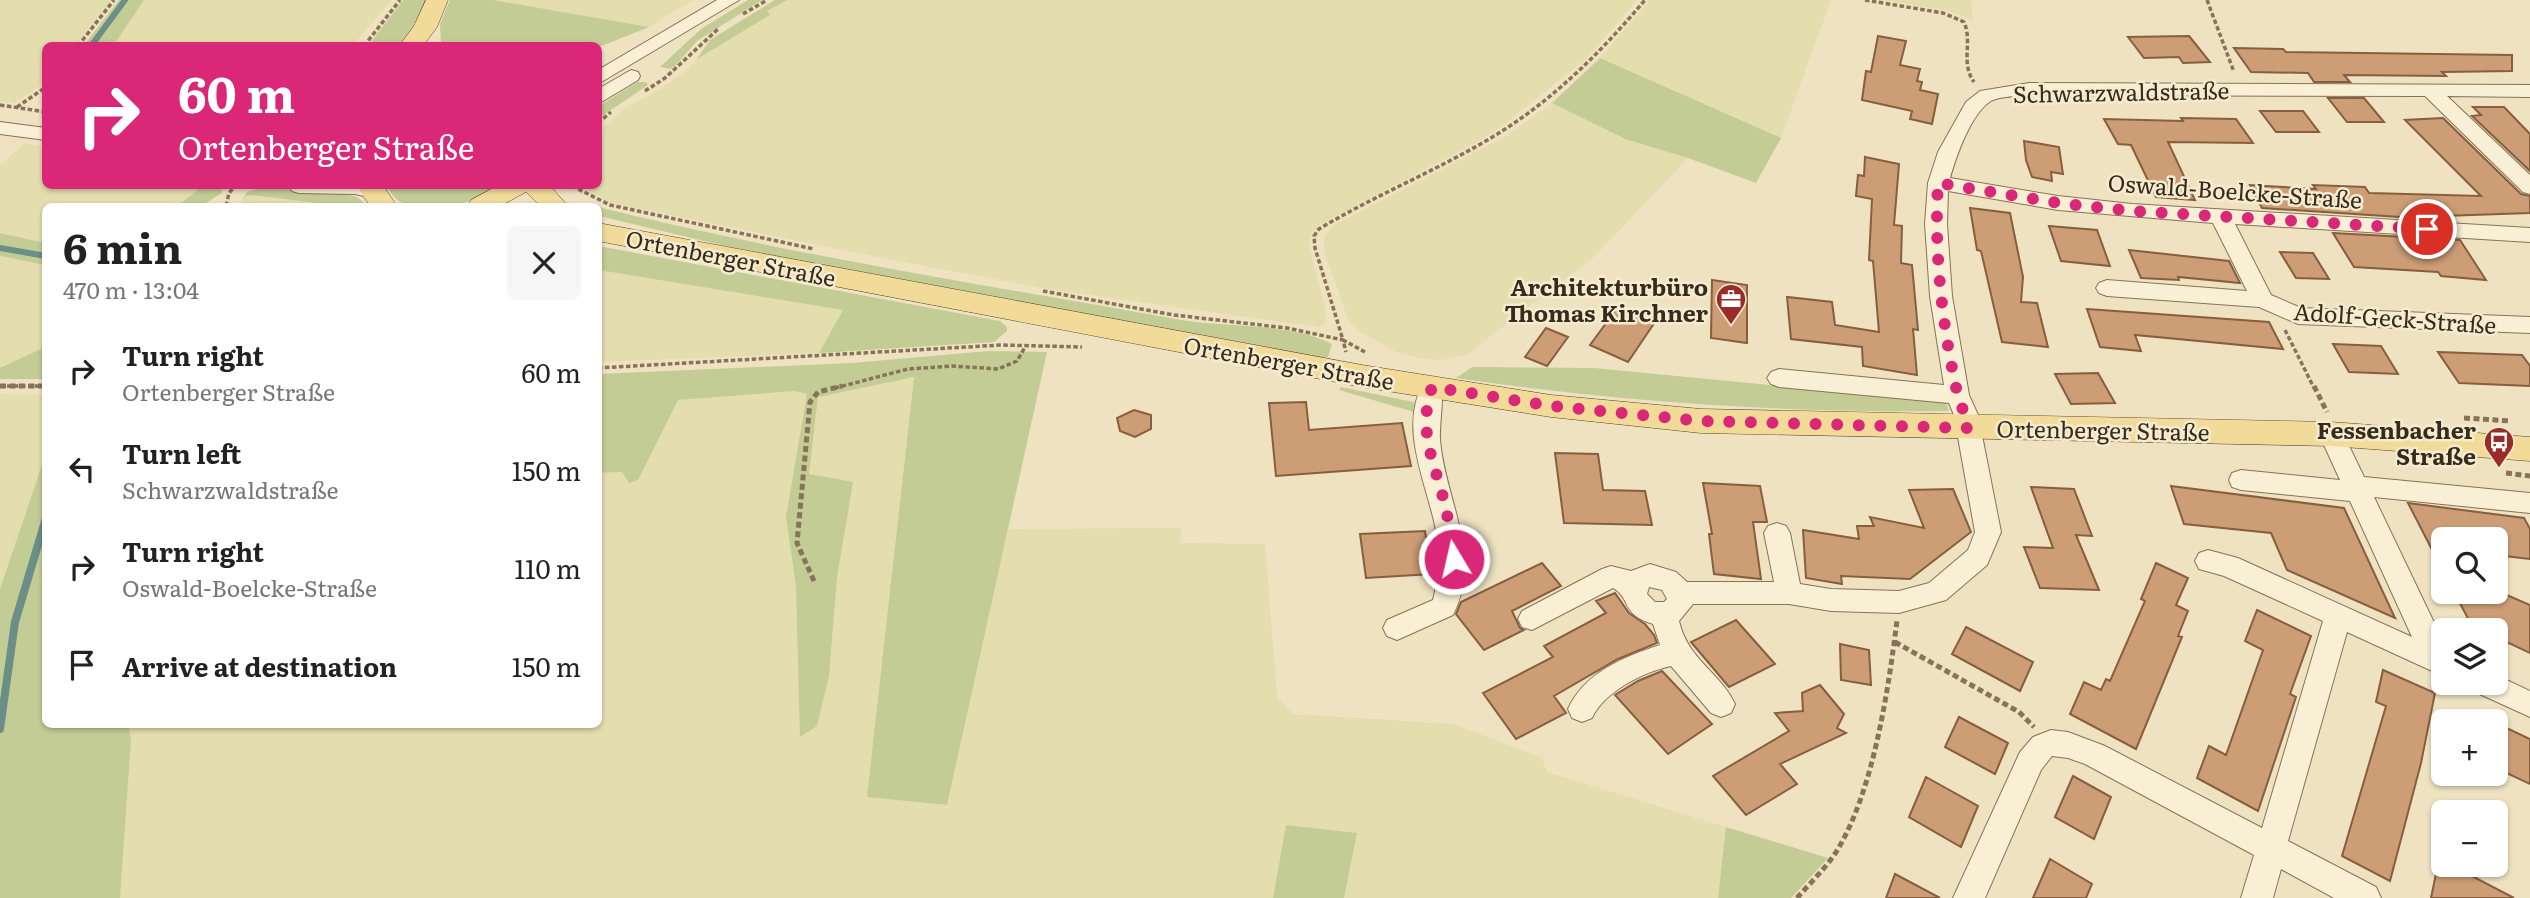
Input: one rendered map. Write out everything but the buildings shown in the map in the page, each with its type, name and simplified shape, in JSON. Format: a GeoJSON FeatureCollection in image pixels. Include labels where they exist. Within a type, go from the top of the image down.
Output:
{"type":"FeatureCollection","features":[{"type":"Feature","properties":{"kind":"main road"},"geometry":{"type":"LineString","coordinates":[[421,39],[438,0]]}},
{"type":"Feature","properties":{"kind":"main road"},"geometry":{"type":"LineString","coordinates":[[486,203],[512,189]]}},
{"type":"Feature","properties":{"kind":"main road"},"geometry":{"type":"LineString","coordinates":[[538,189],[552,203]]}},
{"type":"Feature","properties":{"kind":"main road","name":"Ortenberger Straße"},"geometry":{"type":"LineString","coordinates":[[602,233],[1343,372],[1551,406],[1701,421],[1968,428],[2329,423],[2530,449]]}},
{"type":"Feature","properties":{"kind":"street"},"geometry":{"type":"LineString","coordinates":[[602,75],[651,44],[734,9]]}},
{"type":"Feature","properties":{"kind":"street"},"geometry":{"type":"LineString","coordinates":[[602,95],[664,50],[671,37]]}},
{"type":"Feature","properties":{"kind":"street","name":"Schwarzwaldstraße"},"geometry":{"type":"LineString","coordinates":[[1672,605],[1707,592],[1789,593],[1831,600],[1899,602],[1937,592],[1978,557],[1988,531],[1968,428],[1957,395],[1941,296],[1936,224],[1938,183],[1948,152],[1973,106],[1987,95],[2029,89],[2530,91]]}},
{"type":"Feature","properties":{"kind":"street"},"geometry":{"type":"LineString","coordinates":[[2429,90],[2530,187]]}},
{"type":"Feature","properties":{"kind":"street"},"geometry":{"type":"LineString","coordinates":[[0,128],[42,133]]}},
{"type":"Feature","properties":{"kind":"street","name":"Oswald-Boelcke-Straße"},"geometry":{"type":"LineString","coordinates":[[1938,183],[2058,203],[2221,218],[2530,235]]}},
{"type":"Feature","properties":{"kind":"street","name":"Adolf-Geck-Straße"},"geometry":{"type":"LineString","coordinates":[[2221,218],[2268,303]]}},
{"type":"Feature","properties":{"kind":"street","name":"Adolf-Geck-Straße"},"geometry":{"type":"LineString","coordinates":[[2107,288],[2268,303],[2298,316],[2530,325]]}},
{"type":"Feature","properties":{"kind":"street"},"geometry":{"type":"LineString","coordinates":[[1779,378],[1957,395]]}},
{"type":"Feature","properties":{"kind":"street"},"geometry":{"type":"LineString","coordinates":[[1398,628],[1444,607],[1450,593],[1454,559],[1445,505],[1429,456],[1427,440],[1428,400],[1432,387]]}},
{"type":"Feature","properties":{"kind":"street"},"geometry":{"type":"LineString","coordinates":[[2329,423],[2431,651]]}},
{"type":"Feature","properties":{"kind":"street"},"geometry":{"type":"LineString","coordinates":[[2241,480],[2530,503]]}},
{"type":"Feature","properties":{"kind":"street"},"geometry":{"type":"LineString","coordinates":[[1777,533],[1789,593]]}},
{"type":"Feature","properties":{"kind":"street"},"geometry":{"type":"LineString","coordinates":[[2208,561],[2229,566],[2431,659]]}},
{"type":"Feature","properties":{"kind":"street"},"geometry":{"type":"LineString","coordinates":[[1532,619],[1611,577],[1621,579],[1633,587],[1633,597],[1640,607],[1651,613],[1672,605],[1668,635],[1675,654],[1721,704]]}},
{"type":"Feature","properties":{"kind":"street"},"geometry":{"type":"LineString","coordinates":[[2256,898],[2338,616]]}},
{"type":"Feature","properties":{"kind":"street"},"geometry":{"type":"LineString","coordinates":[[1582,709],[1587,698],[1598,688],[1661,656],[1675,654]]}},
{"type":"Feature","properties":{"kind":"street"},"geometry":{"type":"LineString","coordinates":[[2508,694],[2530,704]]}},
{"type":"Feature","properties":{"kind":"street"},"geometry":{"type":"LineString","coordinates":[[1969,898],[2030,761],[2037,749],[2049,742],[2069,744],[2095,755],[2365,898]]}},
{"type":"Feature","properties":{"kind":"path"},"geometry":{"type":"LineString","coordinates":[[81,42],[114,0]]}},
{"type":"Feature","properties":{"kind":"path"},"geometry":{"type":"LineString","coordinates":[[367,42],[400,0]]}},
{"type":"Feature","properties":{"kind":"path"},"geometry":{"type":"LineString","coordinates":[[734,9],[767,0]]}},
{"type":"Feature","properties":{"kind":"path"},"geometry":{"type":"LineString","coordinates":[[1343,372],[1347,354],[1315,248],[1314,236],[1319,229],[1498,133],[1538,107],[1577,76],[1645,0]]}},
{"type":"Feature","properties":{"kind":"path"},"geometry":{"type":"LineString","coordinates":[[1865,0],[1943,13],[1964,22],[1967,29],[1967,72]]}},
{"type":"Feature","properties":{"kind":"path"},"geometry":{"type":"LineString","coordinates":[[2207,0],[2241,89]]}},
{"type":"Feature","properties":{"kind":"path"},"geometry":{"type":"LineString","coordinates":[[665,78],[699,44],[726,24]]}},
{"type":"Feature","properties":{"kind":"path"},"geometry":{"type":"LineString","coordinates":[[16,108],[42,90]]}},
{"type":"Feature","properties":{"kind":"path"},"geometry":{"type":"LineString","coordinates":[[0,105],[42,111]]}},
{"type":"Feature","properties":{"kind":"path"},"geometry":{"type":"LineString","coordinates":[[576,189],[610,205],[816,249]]}},
{"type":"Feature","properties":{"kind":"path"},"geometry":{"type":"LineString","coordinates":[[1040,291],[1192,317],[1261,323],[1343,340]]}},
{"type":"Feature","properties":{"kind":"path"},"geometry":{"type":"LineString","coordinates":[[2268,303],[2329,423]]}},
{"type":"Feature","properties":{"kind":"path"},"geometry":{"type":"LineString","coordinates":[[602,368],[1002,345],[1025,347],[1017,361],[998,369],[952,366],[908,369],[818,392],[810,402],[797,543],[814,581]]}},
{"type":"Feature","properties":{"kind":"path"},"geometry":{"type":"LineString","coordinates":[[0,386],[42,386]]}},
{"type":"Feature","properties":{"kind":"path"},"geometry":{"type":"LineString","coordinates":[[1798,898],[1840,845],[1862,788],[1893,665],[1899,602]]}},
{"type":"Feature","properties":{"kind":"path"},"geometry":{"type":"LineString","coordinates":[[1895,642],[2019,712],[2049,742]]}},
{"type":"Feature","properties":{"kind":"shaded area"},"geometry":{"type":"Polygon","coordinates":[[[0,0],[112,0],[78,42],[42,42],[42,84],[15,103],[0,101],[0,0]]]}},
{"type":"Feature","properties":{"kind":"shaded area"},"geometry":{"type":"Polygon","coordinates":[[[144,0],[392,0],[356,42],[117,42],[144,0]]]}},
{"type":"Feature","properties":{"kind":"shaded area"},"geometry":{"type":"Polygon","coordinates":[[[493,0],[693,0],[649,27],[493,0]]]}},
{"type":"Feature","properties":{"kind":"shaded area"},"geometry":{"type":"Polygon","coordinates":[[[787,0],[1637,0],[1588,57],[1505,124],[1479,141],[1321,224],[1310,235],[1310,249],[1326,310],[1326,321],[1319,327],[1047,289],[882,258],[611,203],[587,189],[602,189],[602,130],[606,125],[628,106],[657,91],[684,72],[697,59],[769,15],[766,11],[787,0]]]}},
{"type":"Feature","properties":{"kind":"shaded area"},"geometry":{"type":"Polygon","coordinates":[[[1650,0],[1831,0],[1781,138],[1600,58],[1650,0]]]}},
{"type":"Feature","properties":{"kind":"shaded area"},"geometry":{"type":"Polygon","coordinates":[[[1884,0],[1971,0],[1973,20],[1949,11],[1884,0]]]}},
{"type":"Feature","properties":{"kind":"shaded area"},"geometry":{"type":"Polygon","coordinates":[[[1552,103],[1625,139],[1688,158],[1594,257],[1466,355],[1441,360],[1418,358],[1396,352],[1360,332],[1349,322],[1324,251],[1324,237],[1334,225],[1508,135],[1552,103]]]}},
{"type":"Feature","properties":{"kind":"shaded area"},"geometry":{"type":"Polygon","coordinates":[[[25,143],[42,146],[42,189],[198,189],[182,203],[42,203],[42,242],[0,233],[0,165],[25,143]]]}},
{"type":"Feature","properties":{"kind":"shaded area"},"geometry":{"type":"Polygon","coordinates":[[[248,195],[319,203],[242,203],[248,195]]]}},
{"type":"Feature","properties":{"kind":"shaded area"},"geometry":{"type":"Polygon","coordinates":[[[0,256],[42,264],[42,348],[0,368],[0,256]]]}},
{"type":"Feature","properties":{"kind":"shaded area"},"geometry":{"type":"Polygon","coordinates":[[[602,271],[843,310],[819,353],[602,362],[602,271]]]}},
{"type":"Feature","properties":{"kind":"shaded area"},"geometry":{"type":"Polygon","coordinates":[[[914,376],[868,797],[947,805],[1008,529],[1181,528],[1180,543],[1265,544],[1277,697],[1293,714],[1453,724],[1541,757],[1547,772],[1726,827],[1718,898],[1344,898],[1357,833],[1286,825],[1273,898],[120,898],[131,741],[129,728],[602,728],[602,473],[623,472],[638,480],[678,400],[795,391],[808,394],[786,517],[796,587],[801,737],[817,726],[829,676],[837,578],[852,483],[809,474],[818,397],[914,376]]]}},
{"type":"Feature","properties":{"kind":"shaded area"},"geometry":{"type":"Polygon","coordinates":[[[0,394],[42,395],[42,465],[0,589],[0,394]]]}},
{"type":"Feature","properties":{"kind":"green space"},"geometry":{"type":"Polygon","coordinates":[[[119,0],[144,0],[116,42],[86,42],[119,0]]]}},
{"type":"Feature","properties":{"kind":"green space"},"geometry":{"type":"Polygon","coordinates":[[[403,0],[426,0],[406,42],[371,42],[403,0]]]}},
{"type":"Feature","properties":{"kind":"green space"},"geometry":{"type":"Polygon","coordinates":[[[450,0],[493,0],[649,27],[602,46],[602,42],[441,42],[440,24],[450,0]]]}},
{"type":"Feature","properties":{"kind":"green space"},"geometry":{"type":"Polygon","coordinates":[[[748,0],[762,0],[697,41],[675,66],[670,69],[660,67],[701,29],[748,0]]]}},
{"type":"Feature","properties":{"kind":"green space"},"geometry":{"type":"Polygon","coordinates":[[[775,0],[787,0],[767,11],[770,15],[697,59],[710,40],[775,0]]]}},
{"type":"Feature","properties":{"kind":"green space"},"geometry":{"type":"Polygon","coordinates":[[[1600,58],[1781,138],[1756,183],[1625,139],[1552,103],[1600,58]]]}},
{"type":"Feature","properties":{"kind":"green space"},"geometry":{"type":"Polygon","coordinates":[[[637,82],[646,82],[648,85],[602,116],[602,104],[637,82]]]}},
{"type":"Feature","properties":{"kind":"green space"},"geometry":{"type":"Polygon","coordinates":[[[198,189],[221,189],[222,193],[206,203],[182,203],[198,189]]]}},
{"type":"Feature","properties":{"kind":"green space"},"geometry":{"type":"Polygon","coordinates":[[[256,189],[286,189],[345,194],[357,197],[364,203],[315,203],[248,195],[243,199],[247,192],[256,189]]]}},
{"type":"Feature","properties":{"kind":"green space"},"geometry":{"type":"Polygon","coordinates":[[[390,189],[497,189],[461,203],[404,203],[395,198],[390,189]]]}},
{"type":"Feature","properties":{"kind":"green space"},"geometry":{"type":"Polygon","coordinates":[[[602,208],[743,240],[889,268],[1181,320],[1297,332],[1332,344],[1328,357],[1318,358],[771,257],[602,217],[602,208]]]}},
{"type":"Feature","properties":{"kind":"green space"},"geometry":{"type":"Polygon","coordinates":[[[0,233],[42,242],[42,264],[0,256],[0,233]]]}},
{"type":"Feature","properties":{"kind":"green space"},"geometry":{"type":"Polygon","coordinates":[[[602,247],[1000,321],[1007,327],[1007,331],[994,342],[819,353],[843,310],[602,270],[602,247]]]}},
{"type":"Feature","properties":{"kind":"green space"},"geometry":{"type":"Polygon","coordinates":[[[42,348],[42,379],[0,379],[0,368],[42,348]]]}},
{"type":"Feature","properties":{"kind":"green space"},"geometry":{"type":"Polygon","coordinates":[[[989,351],[1047,352],[947,805],[867,797],[914,377],[818,397],[809,474],[853,482],[837,578],[829,676],[817,726],[800,737],[796,587],[786,517],[807,394],[795,391],[678,400],[638,480],[629,483],[622,472],[602,473],[602,374],[852,363],[989,351]]]}},
{"type":"Feature","properties":{"kind":"green space"},"geometry":{"type":"Polygon","coordinates":[[[1472,367],[1594,368],[1946,402],[1949,411],[1763,408],[1640,400],[1456,378],[1472,367]]]}},
{"type":"Feature","properties":{"kind":"green space"},"geometry":{"type":"Polygon","coordinates":[[[1341,387],[1413,402],[1421,414],[1339,390],[1341,387]]]}},
{"type":"Feature","properties":{"kind":"green space"},"geometry":{"type":"Polygon","coordinates":[[[42,465],[42,728],[129,728],[131,741],[120,898],[0,898],[0,589],[42,465]]]}},
{"type":"Feature","properties":{"kind":"green space"},"geometry":{"type":"Polygon","coordinates":[[[1286,825],[1357,833],[1344,898],[1273,898],[1286,825]]]}},
{"type":"Feature","properties":{"kind":"green space"},"geometry":{"type":"Polygon","coordinates":[[[1726,827],[1828,858],[1791,898],[1718,898],[1726,827]]]}},
{"type":"Feature","properties":{"kind":"waterway"},"geometry":{"type":"LineString","coordinates":[[94,42],[125,0]]}},
{"type":"Feature","properties":{"kind":"waterway"},"geometry":{"type":"LineString","coordinates":[[0,248],[42,255]]}},
{"type":"Feature","properties":{"kind":"waterway"},"geometry":{"type":"LineString","coordinates":[[0,729],[15,622],[42,531]]}},
{"type":"Feature","properties":{"kind":"place","name":"Architekturbüro Thomas Kirchner"},"geometry":{"type":"Point","coordinates":[1731,326]}},
{"type":"Feature","properties":{"kind":"place","name":"Fessenbacher Straße"},"geometry":{"type":"Point","coordinates":[2499,469]}},
{"type":"Feature","properties":{"kind":"route"},"geometry":{"type":"LineString","coordinates":[[1454,559],[1445,505],[1429,456],[1428,400],[1432,387],[1551,406],[1701,421],[1968,428],[1966,415],[1957,395],[1941,296],[1936,224],[1938,183],[2058,203],[2132,211],[2427,229]]}}]}
